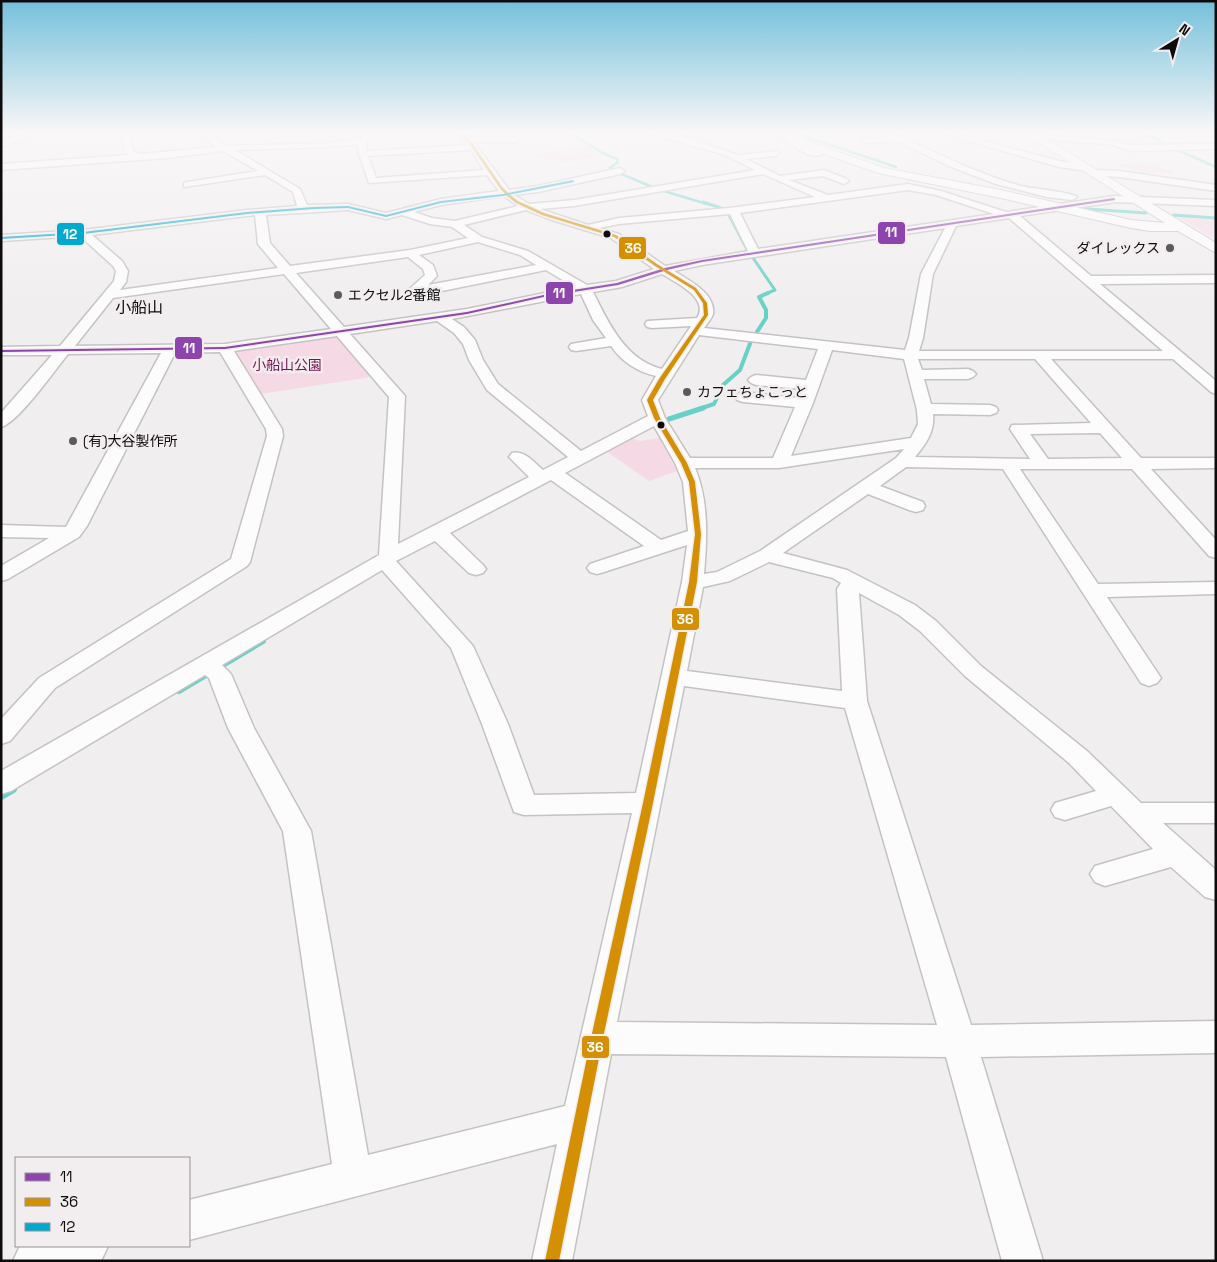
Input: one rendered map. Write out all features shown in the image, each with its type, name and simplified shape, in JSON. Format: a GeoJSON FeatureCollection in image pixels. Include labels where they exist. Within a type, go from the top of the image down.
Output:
{"type":"FeatureCollection","features":[{"type":"Feature","properties":{"kind":"street"},"geometry":{"type":"LineString","coordinates":[[295,190],[303,208]]}},
{"type":"Feature","properties":{"kind":"street"},"geometry":{"type":"LineString","coordinates":[[1,238],[83,233],[303,208],[348,207],[381,216],[447,201],[477,190]]}},
{"type":"Feature","properties":{"kind":"street"},"geometry":{"type":"LineString","coordinates":[[507,190],[528,207],[624,240],[663,270],[695,290],[704,303],[706,315],[665,374],[650,400],[657,418],[684,462],[692,482],[698,534],[693,582],[552,1261]]}},
{"type":"Feature","properties":{"kind":"street"},"geometry":{"type":"LineString","coordinates":[[618,190],[625,193]]}},
{"type":"Feature","properties":{"kind":"street"},"geometry":{"type":"LineString","coordinates":[[404,212],[430,220],[455,224],[528,207],[574,203],[643,190]]}},
{"type":"Feature","properties":{"kind":"street"},"geometry":{"type":"LineString","coordinates":[[807,190],[826,198]]}},
{"type":"Feature","properties":{"kind":"street"},"geometry":{"type":"LineString","coordinates":[[587,227],[619,221],[728,211],[886,190]]}},
{"type":"Feature","properties":{"kind":"street"},"geometry":{"type":"LineString","coordinates":[[922,190],[1008,215],[1216,389]]}},
{"type":"Feature","properties":{"kind":"street"},"geometry":{"type":"LineString","coordinates":[[977,190],[1131,224],[1150,227],[1180,227]]}},
{"type":"Feature","properties":{"kind":"street"},"geometry":{"type":"LineString","coordinates":[[1034,190],[1054,195],[1114,199]]}},
{"type":"Feature","properties":{"kind":"street"},"geometry":{"type":"LineString","coordinates":[[1122,190],[1216,249]]}},
{"type":"Feature","properties":{"kind":"street"},"geometry":{"type":"LineString","coordinates":[[1,351],[225,348],[420,319],[441,318],[618,284],[663,270],[754,252],[1114,199],[1192,190]]}},
{"type":"Feature","properties":{"kind":"street"},"geometry":{"type":"LineString","coordinates":[[1134,198],[1173,202],[1216,203]]}},
{"type":"Feature","properties":{"kind":"street"},"geometry":{"type":"LineString","coordinates":[[1173,202],[1182,209]]}},
{"type":"Feature","properties":{"kind":"street"},"geometry":{"type":"LineString","coordinates":[[728,211],[754,252]]}},
{"type":"Feature","properties":{"kind":"street"},"geometry":{"type":"LineString","coordinates":[[260,212],[264,244],[397,396],[388,548],[389,561],[462,646],[495,724],[524,805],[648,803]]}},
{"type":"Feature","properties":{"kind":"street"},"geometry":{"type":"LineString","coordinates":[[455,224],[478,239],[524,254],[548,266],[585,289],[600,320],[623,353],[652,371],[665,374]]}},
{"type":"Feature","properties":{"kind":"street"},"geometry":{"type":"LineString","coordinates":[[693,582],[723,577],[767,555],[902,462],[917,444],[926,424],[910,355],[916,338],[927,274],[952,224]]}},
{"type":"Feature","properties":{"kind":"street"},"geometry":{"type":"LineString","coordinates":[[1,422],[21,402],[120,282],[122,271],[118,264],[83,233]]}},
{"type":"Feature","properties":{"kind":"street"},"geometry":{"type":"LineString","coordinates":[[110,295],[410,253],[478,239]]}},
{"type":"Feature","properties":{"kind":"street"},"geometry":{"type":"LineString","coordinates":[[410,253],[429,268],[432,276],[405,297],[420,319]]}},
{"type":"Feature","properties":{"kind":"street"},"geometry":{"type":"LineString","coordinates":[[412,292],[548,266]]}},
{"type":"Feature","properties":{"kind":"street"},"geometry":{"type":"LineString","coordinates":[[1088,280],[1216,279]]}},
{"type":"Feature","properties":{"kind":"street"},"geometry":{"type":"LineString","coordinates":[[441,318],[459,330],[470,343],[476,360],[492,387],[579,458]]}},
{"type":"Feature","properties":{"kind":"street"},"geometry":{"type":"LineString","coordinates":[[652,324],[698,327],[753,338],[910,355],[1177,355]]}},
{"type":"Feature","properties":{"kind":"street"},"geometry":{"type":"LineString","coordinates":[[576,347],[615,341]]}},
{"type":"Feature","properties":{"kind":"street"},"geometry":{"type":"LineString","coordinates":[[779,463],[805,403],[826,346]]}},
{"type":"Feature","properties":{"kind":"street"},"geometry":{"type":"LineString","coordinates":[[1,735],[47,683],[240,562],[275,436],[274,429],[225,348]]}},
{"type":"Feature","properties":{"kind":"street"},"geometry":{"type":"LineString","coordinates":[[1,575],[72,533],[170,349]]}},
{"type":"Feature","properties":{"kind":"street"},"geometry":{"type":"LineString","coordinates":[[1040,356],[1216,552]]}},
{"type":"Feature","properties":{"kind":"street"},"geometry":{"type":"LineString","coordinates":[[915,375],[968,374]]}},
{"type":"Feature","properties":{"kind":"street"},"geometry":{"type":"LineString","coordinates":[[756,380],[811,385]]}},
{"type":"Feature","properties":{"kind":"street"},"geometry":{"type":"LineString","coordinates":[[743,397],[805,403]]}},
{"type":"Feature","properties":{"kind":"street"},"geometry":{"type":"LineString","coordinates":[[924,409],[990,410]]}},
{"type":"Feature","properties":{"kind":"street"},"geometry":{"type":"LineString","coordinates":[[1,784],[212,670],[389,561],[440,536],[550,476],[579,458],[657,418]]}},
{"type":"Feature","properties":{"kind":"street"},"geometry":{"type":"LineString","coordinates":[[1043,464],[1018,429],[1104,428]]}},
{"type":"Feature","properties":{"kind":"street"},"geometry":{"type":"LineString","coordinates":[[684,462],[779,463],[910,443],[917,444]]}},
{"type":"Feature","properties":{"kind":"street"},"geometry":{"type":"LineString","coordinates":[[518,457],[659,548]]}},
{"type":"Feature","properties":{"kind":"street"},"geometry":{"type":"LineString","coordinates":[[902,462],[1008,464],[1216,463]]}},
{"type":"Feature","properties":{"kind":"street"},"geometry":{"type":"LineString","coordinates":[[1008,464],[1149,678]]}},
{"type":"Feature","properties":{"kind":"street"},"geometry":{"type":"LineString","coordinates":[[867,487],[916,506]]}},
{"type":"Feature","properties":{"kind":"street"},"geometry":{"type":"LineString","coordinates":[[1,531],[72,533]]}},
{"type":"Feature","properties":{"kind":"street"},"geometry":{"type":"LineString","coordinates":[[597,568],[698,534]]}},
{"type":"Feature","properties":{"kind":"street"},"geometry":{"type":"LineString","coordinates":[[440,536],[476,569]]}},
{"type":"Feature","properties":{"kind":"street"},"geometry":{"type":"LineString","coordinates":[[767,555],[840,574],[907,610],[928,626],[973,671],[1078,757],[1176,854],[1216,888]]}},
{"type":"Feature","properties":{"kind":"street"},"geometry":{"type":"LineString","coordinates":[[1,556],[34,556]]}},
{"type":"Feature","properties":{"kind":"street"},"geometry":{"type":"LineString","coordinates":[[854,581],[848,589],[852,668],[856,701],[959,1041],[1023,1261]]}},
{"type":"Feature","properties":{"kind":"street"},"geometry":{"type":"LineString","coordinates":[[1092,591],[1216,588]]}},
{"type":"Feature","properties":{"kind":"street"},"geometry":{"type":"LineString","coordinates":[[212,670],[241,728],[297,830],[353,1178]]}},
{"type":"Feature","properties":{"kind":"street"},"geometry":{"type":"LineString","coordinates":[[674,677],[856,701]]}},
{"type":"Feature","properties":{"kind":"street"},"geometry":{"type":"LineString","coordinates":[[1066,810],[1125,804],[1216,813]]}},
{"type":"Feature","properties":{"kind":"street"},"geometry":{"type":"LineString","coordinates":[[1105,874],[1176,854]]}},
{"type":"Feature","properties":{"kind":"street"},"geometry":{"type":"LineString","coordinates":[[597,1038],[959,1041],[1216,1037]]}},
{"type":"Feature","properties":{"kind":"street"},"geometry":{"type":"LineString","coordinates":[[190,1220],[580,1120]]}},
{"type":"Feature","properties":{"kind":"street"},"geometry":{"type":"LineString","coordinates":[[33,1261],[84,1247]]}},
{"type":"Feature","properties":{"kind":"street"},"geometry":{"type":"LineString","coordinates":[[85,1261],[88,1247]]}},
{"type":"Feature","properties":{"kind":"green space"},"geometry":{"type":"Polygon","coordinates":[[[1176,216],[1214,219],[1213,238],[1176,216]]]}},
{"type":"Feature","properties":{"kind":"green space","name":"小船山公園"},"geometry":{"type":"Polygon","coordinates":[[[337,335],[372,377],[260,394],[235,351],[337,335]]]}},
{"type":"Feature","properties":{"kind":"green space"},"geometry":{"type":"Polygon","coordinates":[[[631,438],[640,441],[659,438],[677,471],[649,481],[606,451],[631,438]]]}},
{"type":"Feature","properties":{"kind":"waterway"},"geometry":{"type":"LineString","coordinates":[[660,190],[707,204]]}},
{"type":"Feature","properties":{"kind":"waterway"},"geometry":{"type":"LineString","coordinates":[[703,202],[724,209],[728,213],[748,251]]}},
{"type":"Feature","properties":{"kind":"waterway"},"geometry":{"type":"LineString","coordinates":[[1074,208],[1146,213]]}},
{"type":"Feature","properties":{"kind":"waterway"},"geometry":{"type":"LineString","coordinates":[[1174,215],[1216,218]]}},
{"type":"Feature","properties":{"kind":"waterway"},"geometry":{"type":"LineString","coordinates":[[751,255],[775,290],[765,294]]}},
{"type":"Feature","properties":{"kind":"waterway"},"geometry":{"type":"LineString","coordinates":[[699,409],[714,404],[723,385],[740,370],[751,341],[766,318],[766,310],[759,297],[768,293]]}},
{"type":"Feature","properties":{"kind":"waterway"},"geometry":{"type":"LineString","coordinates":[[669,419],[703,408]]}},
{"type":"Feature","properties":{"kind":"waterway"},"geometry":{"type":"LineString","coordinates":[[179,691],[263,641]]}},
{"type":"Feature","properties":{"kind":"waterway"},"geometry":{"type":"LineString","coordinates":[[1,796],[13,789]]}},
{"type":"Feature","properties":{"kind":"transit line","name":"36"},"geometry":{"type":"LineString","coordinates":[[504,190],[517,202],[543,214],[615,236],[656,265],[695,289],[705,303],[706,315],[662,379],[650,400],[657,418],[684,463],[692,482],[698,534],[693,582],[552,1261]]}},
{"type":"Feature","properties":{"kind":"transit line","name":"12"},"geometry":{"type":"LineString","coordinates":[[1,238],[83,233],[247,213],[314,208],[348,207],[386,216],[441,202],[503,195],[529,190]]}},
{"type":"Feature","properties":{"kind":"transit line","name":"11"},"geometry":{"type":"LineString","coordinates":[[1,351],[225,348],[467,313],[548,295],[618,284],[666,269],[702,261],[1114,199]]}},
{"type":"Feature","properties":{"kind":"place","name":"ダイレックス"},"geometry":{"type":"Point","coordinates":[1170,248]}},
{"type":"Feature","properties":{"kind":"place","name":"エクセル2番館"},"geometry":{"type":"Point","coordinates":[338,295]}},
{"type":"Feature","properties":{"kind":"place","name":"カフェちょこっと"},"geometry":{"type":"Point","coordinates":[687,392]}},
{"type":"Feature","properties":{"kind":"place","name":"(有)大谷製作所"},"geometry":{"type":"Point","coordinates":[73,441]}},
{"type":"Feature","properties":{"kind":"district","name":"小船山"},"geometry":{"type":"Point","coordinates":[139,307]}}]}
